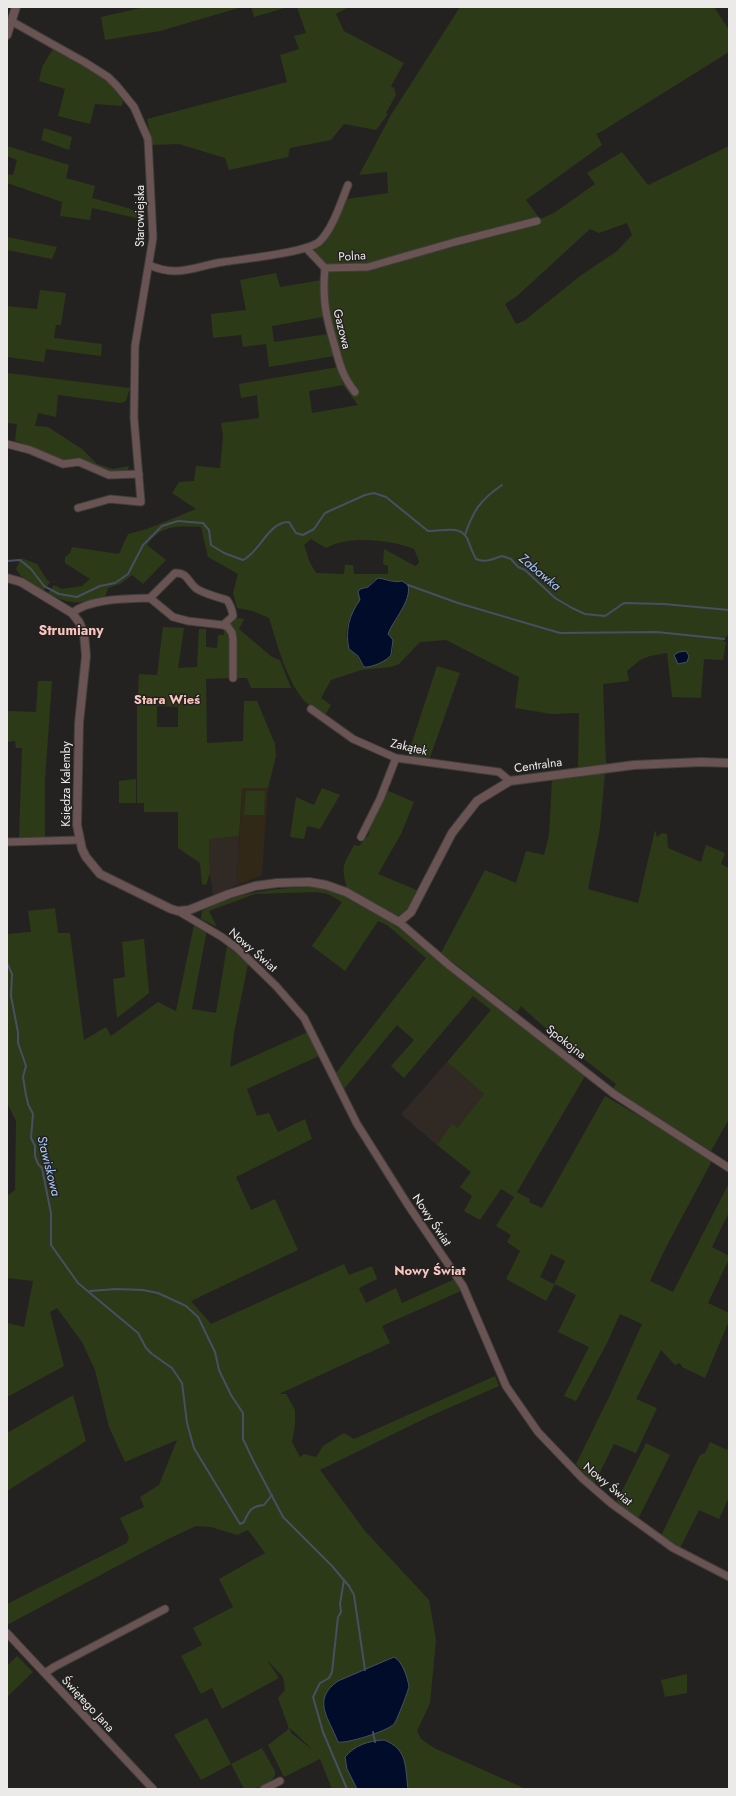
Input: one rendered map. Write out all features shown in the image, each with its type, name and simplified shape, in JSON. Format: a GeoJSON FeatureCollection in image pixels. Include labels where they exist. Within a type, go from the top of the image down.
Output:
{"type":"FeatureCollection","features":[{"type":"Feature","properties":{"kind":"street"},"geometry":{"type":"LineString","coordinates":[[7,35],[16,7]]}},
{"type":"Feature","properties":{"kind":"street","name":"Starowiejska"},"geometry":{"type":"LineString","coordinates":[[11,21],[102,73],[117,86],[134,107],[148,139],[153,238],[135,346],[134,418],[141,502],[110,498],[78,508]]}},
{"type":"Feature","properties":{"kind":"street"},"geometry":{"type":"LineString","coordinates":[[149,265],[162,270],[176,271],[306,248],[318,242],[331,224],[348,185]]}},
{"type":"Feature","properties":{"kind":"street","name":"Polna"},"geometry":{"type":"LineString","coordinates":[[306,248],[325,268],[368,267],[455,242],[537,221]]}},
{"type":"Feature","properties":{"kind":"street","name":"Gazowa"},"geometry":{"type":"LineString","coordinates":[[325,268],[324,303],[329,331],[345,380],[355,392]]}},
{"type":"Feature","properties":{"kind":"street"},"geometry":{"type":"LineString","coordinates":[[7,444],[30,450],[63,464],[79,462],[109,475],[138,474]]}},
{"type":"Feature","properties":{"kind":"street"},"geometry":{"type":"LineString","coordinates":[[150,598],[175,573],[182,573],[191,580],[196,588],[227,600],[232,608],[233,616],[223,625]]}},
{"type":"Feature","properties":{"kind":"street","name":"Księdza Kalemby"},"geometry":{"type":"LineString","coordinates":[[7,578],[21,582],[72,613],[82,627],[86,646],[78,740],[77,825],[79,840],[86,857],[100,874],[178,911]]}},
{"type":"Feature","properties":{"kind":"street"},"geometry":{"type":"LineString","coordinates":[[72,613],[78,608],[119,599],[150,598],[173,617],[188,621],[223,625],[232,633],[233,678]]}},
{"type":"Feature","properties":{"kind":"street","name":"Zakątek"},"geometry":{"type":"LineString","coordinates":[[311,709],[353,739],[396,758],[499,772],[510,781]]}},
{"type":"Feature","properties":{"kind":"street"},"geometry":{"type":"LineString","coordinates":[[361,837],[380,800],[396,758]]}},
{"type":"Feature","properties":{"kind":"street","name":"Centralna"},"geometry":{"type":"LineString","coordinates":[[399,922],[411,912],[452,833],[477,801],[510,781],[634,765],[701,762],[729,763]]}},
{"type":"Feature","properties":{"kind":"street"},"geometry":{"type":"LineString","coordinates":[[7,842],[79,840]]}},
{"type":"Feature","properties":{"kind":"street"},"geometry":{"type":"LineString","coordinates":[[178,911],[189,910],[237,891],[255,886],[277,883],[309,882],[326,885],[346,892],[399,922]]}},
{"type":"Feature","properties":{"kind":"street","name":"Nowy Świat"},"geometry":{"type":"LineString","coordinates":[[178,911],[222,937],[238,949],[276,986],[304,1018],[357,1124],[408,1205],[463,1286],[506,1386],[538,1432],[582,1478],[612,1504],[673,1548],[729,1577]]}},
{"type":"Feature","properties":{"kind":"street","name":"Spokojna"},"geometry":{"type":"LineString","coordinates":[[399,922],[450,966],[614,1094],[729,1168]]}},
{"type":"Feature","properties":{"kind":"street"},"geometry":{"type":"LineString","coordinates":[[45,1673],[164,1609]]}},
{"type":"Feature","properties":{"kind":"street","name":"Świętego Jana"},"geometry":{"type":"LineString","coordinates":[[7,1633],[153,1789]]}},
{"type":"Feature","properties":{"kind":"street"},"geometry":{"type":"LineString","coordinates":[[264,1789],[280,1781]]}},
{"type":"Feature","properties":{"kind":"shaded area"},"geometry":{"type":"Polygon","coordinates":[[[242,787],[268,788],[262,875],[237,885],[242,787]]]}},
{"type":"Feature","properties":{"kind":"shaded area"},"geometry":{"type":"Polygon","coordinates":[[[239,836],[237,885],[213,895],[210,873],[209,838],[239,836]]]}},
{"type":"Feature","properties":{"kind":"shaded area"},"geometry":{"type":"Polygon","coordinates":[[[447,1062],[484,1094],[457,1128],[452,1125],[437,1145],[401,1114],[447,1062]]]}},
{"type":"Feature","properties":{"kind":"green space"},"geometry":{"type":"Polygon","coordinates":[[[145,7],[242,7],[160,31],[105,40],[101,17],[145,7]]]}},
{"type":"Feature","properties":{"kind":"green space"},"geometry":{"type":"Polygon","coordinates":[[[251,7],[288,7],[254,17],[251,7]]]}},
{"type":"Feature","properties":{"kind":"green space"},"geometry":{"type":"Polygon","coordinates":[[[297,7],[349,7],[336,14],[344,31],[404,63],[391,86],[394,88],[396,95],[386,113],[388,114],[376,130],[344,124],[331,140],[290,148],[288,157],[229,170],[225,158],[179,144],[152,145],[147,119],[287,82],[280,55],[299,49],[294,36],[306,33],[297,7]]]}},
{"type":"Feature","properties":{"kind":"green space"},"geometry":{"type":"Polygon","coordinates":[[[460,7],[714,7],[729,30],[729,52],[599,133],[596,133],[602,145],[526,200],[540,219],[554,213],[595,184],[587,173],[622,152],[648,185],[729,146],[729,633],[723,641],[726,642],[723,660],[704,659],[701,698],[672,697],[667,653],[650,656],[640,660],[627,671],[629,681],[603,684],[606,764],[578,767],[579,713],[552,714],[515,708],[519,677],[446,640],[420,642],[399,664],[391,667],[361,670],[331,680],[321,698],[331,705],[324,717],[304,700],[289,676],[281,657],[269,618],[253,611],[237,608],[233,593],[238,574],[208,557],[201,527],[177,527],[158,533],[147,545],[166,560],[143,584],[132,575],[120,584],[108,588],[105,598],[82,602],[69,602],[48,593],[54,585],[62,589],[82,586],[90,579],[65,563],[65,557],[70,553],[72,547],[119,554],[128,534],[147,529],[196,509],[172,493],[179,482],[194,481],[196,466],[220,468],[223,436],[221,423],[259,418],[257,395],[241,398],[239,384],[338,367],[343,384],[352,386],[330,317],[326,290],[328,269],[312,253],[312,249],[337,220],[347,199],[388,193],[387,172],[359,175],[391,115],[460,7]],[[627,223],[599,233],[590,229],[516,297],[505,304],[516,324],[524,321],[580,276],[617,251],[632,235],[627,223]],[[343,385],[309,391],[312,413],[358,405],[343,385]],[[311,539],[304,545],[310,563],[316,573],[344,574],[345,565],[353,565],[354,574],[388,574],[388,566],[383,564],[384,549],[415,566],[419,561],[414,549],[382,541],[346,541],[326,548],[311,539]],[[386,579],[374,580],[368,587],[364,587],[360,600],[349,620],[346,632],[348,642],[363,667],[384,661],[392,654],[392,642],[388,634],[398,617],[402,581],[393,582],[386,579]]]}},
{"type":"Feature","properties":{"kind":"green space"},"geometry":{"type":"Polygon","coordinates":[[[53,49],[94,72],[112,85],[123,101],[122,106],[95,104],[90,124],[58,116],[65,89],[39,81],[42,67],[53,49]]]}},
{"type":"Feature","properties":{"kind":"green space"},"geometry":{"type":"Polygon","coordinates":[[[44,128],[72,137],[69,150],[41,140],[44,128]]]}},
{"type":"Feature","properties":{"kind":"green space"},"geometry":{"type":"Polygon","coordinates":[[[7,146],[69,165],[66,178],[95,186],[92,198],[128,208],[146,217],[145,220],[92,208],[90,220],[60,216],[62,202],[7,183],[7,174],[13,175],[17,160],[7,156],[7,146]]]}},
{"type":"Feature","properties":{"kind":"green space"},"geometry":{"type":"Polygon","coordinates":[[[7,237],[57,247],[52,259],[7,250],[7,237]]]}},
{"type":"Feature","properties":{"kind":"green space"},"geometry":{"type":"Polygon","coordinates":[[[276,273],[280,287],[322,280],[321,296],[323,317],[272,326],[274,342],[328,334],[334,356],[269,367],[266,344],[243,347],[241,335],[213,338],[211,314],[246,310],[240,280],[276,273]]]}},
{"type":"Feature","properties":{"kind":"green space"},"geometry":{"type":"Polygon","coordinates":[[[40,290],[66,293],[61,325],[56,325],[54,338],[102,344],[101,356],[46,349],[44,362],[7,357],[7,306],[37,309],[40,290]]]}},
{"type":"Feature","properties":{"kind":"green space"},"geometry":{"type":"Polygon","coordinates":[[[7,373],[130,388],[126,401],[121,403],[58,395],[56,417],[38,413],[35,426],[48,427],[82,449],[97,464],[113,469],[129,466],[127,472],[112,472],[83,467],[15,441],[17,424],[7,423],[7,373]]]}},
{"type":"Feature","properties":{"kind":"green space"},"geometry":{"type":"Polygon","coordinates":[[[21,558],[37,564],[47,580],[50,582],[43,591],[21,576],[16,569],[21,558]]]}},
{"type":"Feature","properties":{"kind":"green space"},"geometry":{"type":"Polygon","coordinates":[[[239,618],[244,619],[239,629],[272,657],[280,660],[291,688],[251,688],[247,678],[235,678],[236,638],[234,630],[229,626],[233,620],[239,618]]]}},
{"type":"Feature","properties":{"kind":"green space"},"geometry":{"type":"Polygon","coordinates":[[[163,627],[184,628],[178,668],[197,667],[199,629],[206,629],[206,647],[217,648],[218,635],[224,635],[224,628],[231,636],[230,678],[206,679],[207,743],[243,741],[244,701],[257,701],[275,744],[276,756],[268,788],[242,788],[239,836],[209,839],[210,873],[206,885],[202,884],[200,863],[178,848],[178,812],[144,812],[144,803],[137,803],[137,709],[139,674],[157,675],[163,627]],[[157,706],[157,727],[178,727],[178,707],[157,706]]]}},
{"type":"Feature","properties":{"kind":"green space"},"geometry":{"type":"Polygon","coordinates":[[[437,666],[460,673],[429,760],[407,757],[437,666]]]}},
{"type":"Feature","properties":{"kind":"green space"},"geometry":{"type":"Polygon","coordinates":[[[38,681],[52,681],[45,780],[45,838],[19,838],[22,748],[16,748],[15,741],[7,742],[7,711],[36,712],[38,681]]]}},
{"type":"Feature","properties":{"kind":"green space"},"geometry":{"type":"Polygon","coordinates":[[[605,773],[600,828],[588,889],[638,903],[655,830],[657,837],[662,833],[667,834],[668,848],[701,862],[706,845],[725,853],[721,864],[729,868],[729,1119],[711,1151],[613,1089],[616,1084],[552,1034],[521,1006],[517,1012],[441,953],[485,870],[516,883],[526,851],[544,855],[549,835],[552,780],[605,773]]]}},
{"type":"Feature","properties":{"kind":"green space"},"geometry":{"type":"Polygon","coordinates":[[[136,779],[136,803],[119,803],[119,781],[136,779]]]}},
{"type":"Feature","properties":{"kind":"green space"},"geometry":{"type":"Polygon","coordinates":[[[322,788],[340,795],[320,829],[307,826],[304,839],[290,837],[296,797],[314,805],[322,788]]]}},
{"type":"Feature","properties":{"kind":"green space"},"geometry":{"type":"Polygon","coordinates":[[[386,790],[414,802],[401,834],[378,874],[419,891],[409,906],[396,917],[347,889],[344,875],[344,866],[347,857],[354,845],[359,846],[369,834],[370,825],[386,790]]]}},
{"type":"Feature","properties":{"kind":"green space"},"geometry":{"type":"Polygon","coordinates":[[[246,791],[265,791],[264,815],[244,815],[246,791]]]}},
{"type":"Feature","properties":{"kind":"green space"},"geometry":{"type":"Polygon","coordinates":[[[313,887],[334,891],[394,924],[464,982],[585,1076],[517,1192],[530,1199],[529,1202],[542,1208],[605,1096],[684,1142],[712,1161],[664,1251],[650,1281],[673,1292],[729,1183],[729,1212],[712,1247],[729,1256],[729,1259],[708,1303],[729,1313],[729,1321],[705,1378],[682,1367],[680,1363],[675,1365],[661,1350],[636,1399],[657,1408],[636,1453],[614,1444],[594,1484],[576,1464],[611,1393],[642,1324],[620,1314],[607,1343],[576,1401],[564,1396],[589,1347],[558,1332],[576,1295],[555,1284],[546,1301],[506,1279],[520,1251],[507,1242],[511,1235],[496,1226],[514,1197],[501,1189],[480,1220],[464,1211],[472,1196],[460,1187],[471,1172],[437,1145],[452,1124],[457,1128],[484,1094],[447,1062],[491,1010],[473,996],[404,1078],[391,1066],[414,1040],[397,1025],[344,1089],[336,1073],[426,958],[387,925],[378,921],[345,971],[312,946],[342,902],[328,894],[316,892],[255,894],[209,911],[217,927],[201,919],[202,911],[229,899],[256,892],[313,887]],[[551,1254],[540,1277],[554,1284],[565,1261],[551,1254]]]}},
{"type":"Feature","properties":{"kind":"green space"},"geometry":{"type":"Polygon","coordinates":[[[55,908],[58,933],[70,933],[84,1040],[106,1027],[111,1036],[158,1002],[176,1011],[194,925],[206,931],[206,935],[192,1009],[216,1013],[227,946],[248,964],[234,1033],[230,1067],[308,1032],[321,1055],[247,1089],[257,1116],[269,1113],[278,1132],[305,1119],[312,1139],[236,1177],[251,1210],[275,1199],[298,1250],[191,1301],[211,1324],[344,1264],[349,1275],[372,1266],[377,1279],[359,1288],[366,1303],[396,1288],[402,1303],[455,1279],[461,1291],[382,1326],[390,1343],[279,1394],[286,1394],[295,1410],[295,1425],[292,1442],[300,1457],[304,1454],[316,1457],[323,1446],[344,1433],[354,1439],[495,1376],[499,1386],[428,1417],[320,1470],[365,1531],[429,1600],[436,1640],[430,1703],[417,1731],[421,1739],[434,1748],[526,1789],[332,1789],[320,1759],[284,1777],[268,1745],[289,1729],[278,1698],[285,1690],[283,1677],[267,1660],[279,1678],[222,1709],[212,1688],[201,1694],[181,1656],[202,1645],[193,1628],[233,1607],[219,1579],[265,1553],[248,1530],[237,1535],[211,1527],[196,1526],[166,1540],[7,1625],[7,1604],[127,1543],[129,1537],[120,1518],[144,1507],[140,1497],[159,1485],[177,1440],[125,1462],[109,1427],[95,1370],[82,1342],[57,1308],[50,1312],[64,1366],[7,1397],[7,1323],[24,1327],[33,1281],[7,1278],[7,1196],[15,1190],[16,1121],[8,1105],[7,1090],[7,934],[31,932],[28,911],[55,908]],[[290,1728],[291,1733],[314,1751],[290,1728]]]}},
{"type":"Feature","properties":{"kind":"green space"},"geometry":{"type":"Polygon","coordinates":[[[144,939],[149,993],[117,1018],[113,979],[125,977],[122,942],[144,939]]]}},
{"type":"Feature","properties":{"kind":"green space"},"geometry":{"type":"Polygon","coordinates":[[[73,1395],[86,1441],[7,1491],[7,1433],[73,1395]]]}},
{"type":"Feature","properties":{"kind":"green space"},"geometry":{"type":"Polygon","coordinates":[[[710,1442],[727,1450],[729,1445],[729,1497],[719,1519],[699,1510],[680,1548],[663,1537],[662,1534],[700,1455],[705,1453],[710,1442]]]}},
{"type":"Feature","properties":{"kind":"green space"},"geometry":{"type":"Polygon","coordinates":[[[646,1443],[670,1455],[639,1517],[636,1518],[621,1508],[617,1501],[646,1443]]]}},
{"type":"Feature","properties":{"kind":"green space"},"geometry":{"type":"Polygon","coordinates":[[[17,1656],[33,1672],[7,1697],[7,1666],[17,1656]]]}},
{"type":"Feature","properties":{"kind":"green space"},"geometry":{"type":"Polygon","coordinates":[[[687,1674],[687,1693],[665,1697],[661,1680],[687,1674]]]}},
{"type":"Feature","properties":{"kind":"green space"},"geometry":{"type":"Polygon","coordinates":[[[207,1718],[231,1764],[201,1780],[174,1735],[207,1718]]]}},
{"type":"Feature","properties":{"kind":"green space"},"geometry":{"type":"Polygon","coordinates":[[[262,1748],[275,1771],[275,1776],[272,1780],[261,1787],[244,1789],[231,1764],[262,1748]]]}},
{"type":"Feature","properties":{"kind":"water"},"geometry":{"type":"Polygon","coordinates":[[[378,578],[402,581],[408,585],[408,591],[405,604],[388,634],[393,640],[391,655],[379,664],[364,667],[358,656],[349,649],[347,636],[349,623],[353,611],[360,600],[358,592],[360,589],[368,587],[378,578]]]}},
{"type":"Feature","properties":{"kind":"water"},"geometry":{"type":"Polygon","coordinates":[[[686,651],[689,656],[687,662],[678,664],[674,655],[679,652],[686,651]]]}},
{"type":"Feature","properties":{"kind":"water"},"geometry":{"type":"Polygon","coordinates":[[[394,1657],[400,1662],[406,1674],[409,1686],[394,1724],[384,1730],[367,1736],[349,1741],[338,1742],[324,1710],[325,1695],[338,1681],[394,1657]]]}},
{"type":"Feature","properties":{"kind":"water"},"geometry":{"type":"Polygon","coordinates":[[[384,1740],[397,1748],[404,1760],[408,1789],[357,1789],[347,1769],[345,1757],[353,1749],[362,1744],[384,1740]]]}},
{"type":"Feature","properties":{"kind":"waterway"},"geometry":{"type":"LineString","coordinates":[[465,535],[471,519],[478,507],[494,490],[502,485]]}},
{"type":"Feature","properties":{"kind":"waterway","name":"Zabawka"},"geometry":{"type":"LineString","coordinates":[[7,561],[20,560],[31,569],[44,586],[59,594],[77,597],[100,586],[115,583],[128,574],[143,545],[162,526],[178,521],[203,523],[209,530],[211,545],[224,553],[243,560],[255,551],[270,531],[276,526],[289,522],[296,533],[303,535],[314,529],[325,513],[365,495],[374,493],[386,497],[428,531],[455,530],[464,534],[476,559],[486,561],[502,556],[511,559],[518,567],[525,570],[555,598],[585,614],[605,616],[624,603],[664,604],[729,610]]}},
{"type":"Feature","properties":{"kind":"waterway"},"geometry":{"type":"LineString","coordinates":[[408,585],[458,603],[560,633],[657,632],[724,639]]}},
{"type":"Feature","properties":{"kind":"waterway","name":"Stawiskowa"},"geometry":{"type":"LineString","coordinates":[[7,963],[12,974],[11,996],[18,1032],[18,1043],[26,1066],[23,1077],[26,1095],[28,1104],[33,1114],[31,1138],[35,1146],[35,1156],[38,1164],[42,1168],[51,1213],[51,1245],[78,1283],[138,1333],[146,1348],[172,1368],[182,1383],[187,1423],[194,1448],[240,1524],[244,1522],[247,1515],[253,1508],[264,1505],[272,1495]]}},
{"type":"Feature","properties":{"kind":"waterway"},"geometry":{"type":"LineString","coordinates":[[90,1291],[116,1289],[143,1290],[158,1293],[186,1306],[198,1317],[215,1352],[219,1370],[231,1395],[243,1413],[243,1439],[283,1517],[332,1566],[349,1586],[354,1595],[365,1670]]}},
{"type":"Feature","properties":{"kind":"waterway"},"geometry":{"type":"LineString","coordinates":[[344,1580],[332,1672],[329,1678],[320,1683],[313,1697],[323,1732],[347,1789]]}},
{"type":"Feature","properties":{"kind":"waterway"},"geometry":{"type":"LineString","coordinates":[[373,1732],[375,1742]]}},
{"type":"Feature","properties":{"kind":"district","name":"Strumiany"},"geometry":{"type":"Point","coordinates":[71,630]}},
{"type":"Feature","properties":{"kind":"district","name":"Stara Wieś"},"geometry":{"type":"Point","coordinates":[167,699]}},
{"type":"Feature","properties":{"kind":"district","name":"Nowy Świat"},"geometry":{"type":"Point","coordinates":[430,1270]}}]}
